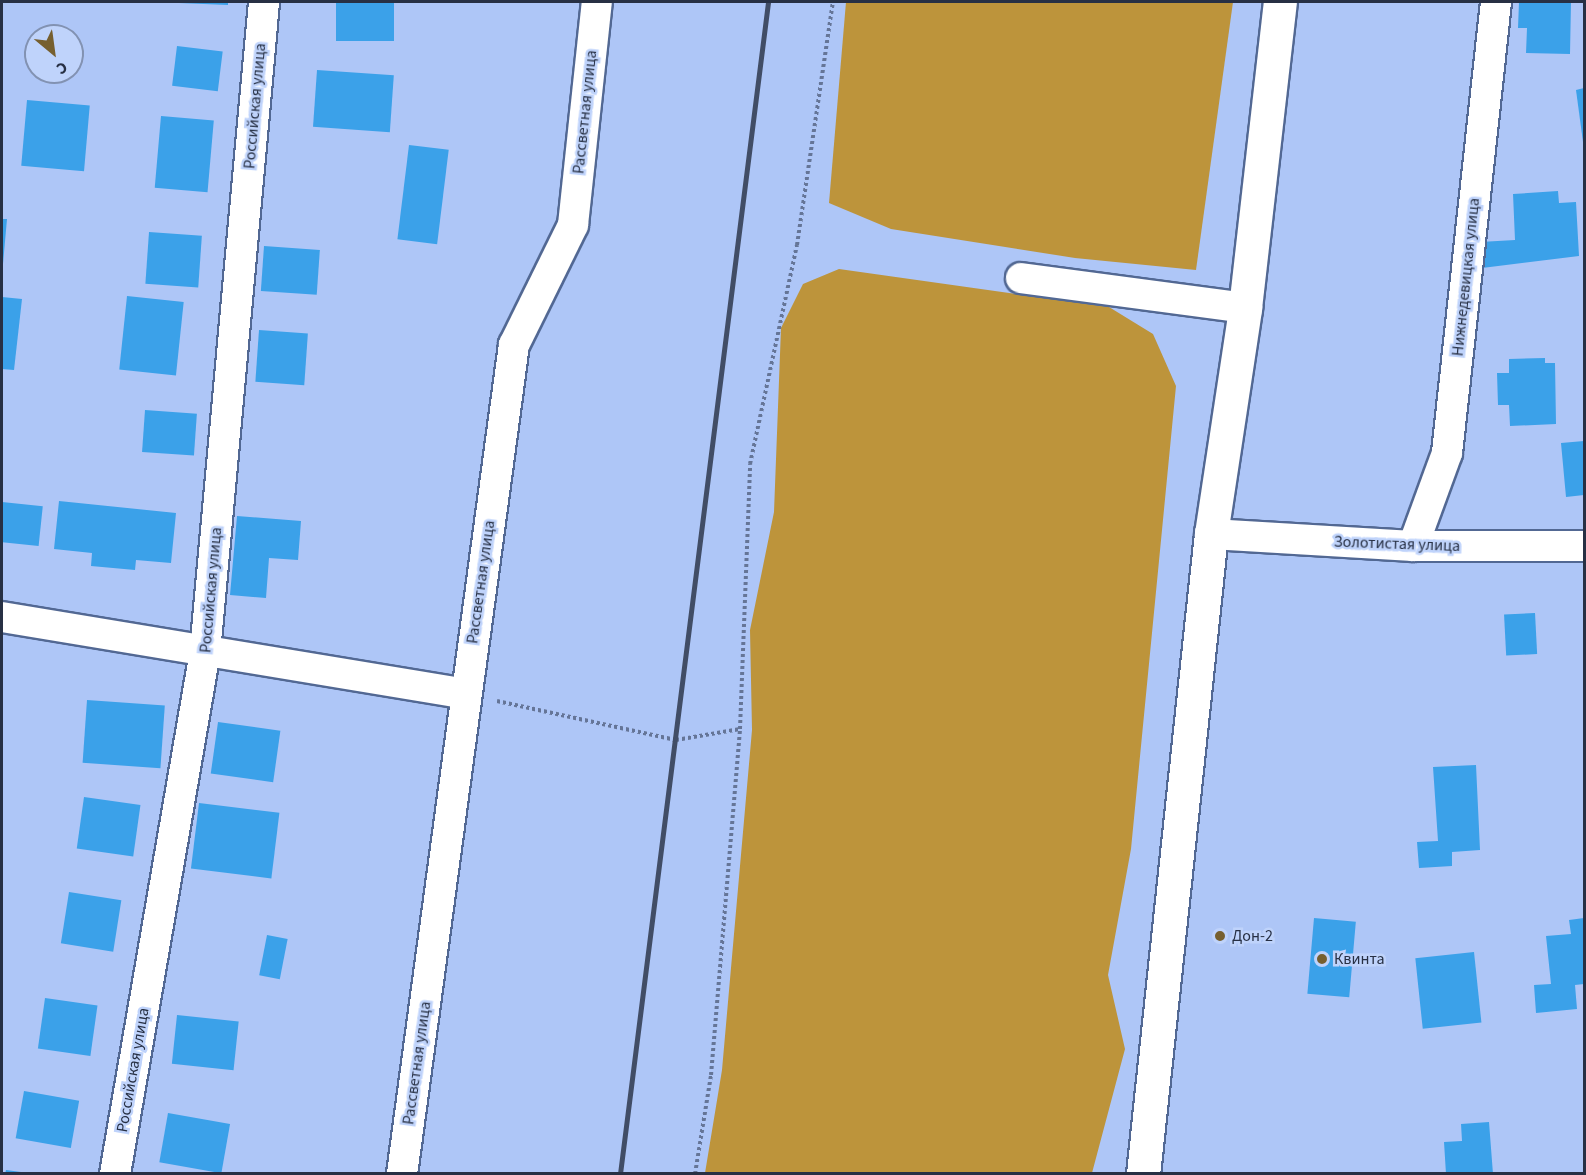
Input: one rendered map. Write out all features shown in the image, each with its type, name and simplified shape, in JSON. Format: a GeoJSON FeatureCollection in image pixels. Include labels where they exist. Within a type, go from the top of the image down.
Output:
{"type":"FeatureCollection","features":[{"type":"Feature","properties":{"kind":"street","name":"Российская улица"},"geometry":{"type":"LineString","coordinates":[[115,1173],[205,652],[264,2]]}},
{"type":"Feature","properties":{"kind":"street","name":"Рассветная улица"},"geometry":{"type":"LineString","coordinates":[[402,1173],[514,345],[573,225],[597,2]]}},
{"type":"Feature","properties":{"kind":"street"},"geometry":{"type":"LineString","coordinates":[[1143,1173],[1211,534],[1245,308],[1280,2]]}},
{"type":"Feature","properties":{"kind":"street","name":"Нижнедевицкая улица"},"geometry":{"type":"LineString","coordinates":[[1413,546],[1447,453],[1496,2]]}},
{"type":"Feature","properties":{"kind":"street"},"geometry":{"type":"LineString","coordinates":[[1021,278],[1245,308]]}},
{"type":"Feature","properties":{"kind":"street","name":"Золотистая улица"},"geometry":{"type":"LineString","coordinates":[[1211,534],[1413,546],[1584,546]]}},
{"type":"Feature","properties":{"kind":"street"},"geometry":{"type":"LineString","coordinates":[[2,617],[466,694]]}},
{"type":"Feature","properties":{"kind":"path"},"geometry":{"type":"LineString","coordinates":[[695,1173],[711,1075],[740,729],[750,464],[797,245],[833,2]]}},
{"type":"Feature","properties":{"kind":"path"},"geometry":{"type":"LineString","coordinates":[[466,694],[676,740],[740,729]]}},
{"type":"Feature","properties":{"kind":"shaded area"},"geometry":{"type":"Polygon","coordinates":[[[846,2],[1233,2],[1196,270],[1075,258],[891,229],[829,203],[846,2]]]}},
{"type":"Feature","properties":{"kind":"shaded area"},"geometry":{"type":"Polygon","coordinates":[[[839,269],[1109,307],[1153,334],[1176,386],[1131,849],[1108,975],[1125,1049],[1092,1173],[705,1173],[722,1070],[752,730],[750,630],[774,512],[781,328],[803,284],[839,269]]]}},
{"type":"Feature","properties":{"kind":"building"},"geometry":{"type":"Polygon","coordinates":[[[228,2],[228,5],[179,3],[228,2]]]}},
{"type":"Feature","properties":{"kind":"building"},"geometry":{"type":"Polygon","coordinates":[[[336,2],[394,2],[394,41],[336,41],[336,2]]]}},
{"type":"Feature","properties":{"kind":"building"},"geometry":{"type":"Polygon","coordinates":[[[1519,2],[1571,2],[1570,54],[1526,53],[1527,28],[1518,28],[1519,2]]]}},
{"type":"Feature","properties":{"kind":"building"},"geometry":{"type":"Polygon","coordinates":[[[177,46],[223,52],[218,91],[172,86],[177,46]]]}},
{"type":"Feature","properties":{"kind":"building"},"geometry":{"type":"Polygon","coordinates":[[[317,70],[394,75],[390,132],[313,127],[317,70]]]}},
{"type":"Feature","properties":{"kind":"building"},"geometry":{"type":"Polygon","coordinates":[[[1584,88],[1584,142],[1583,142],[1576,90],[1584,88]]]}},
{"type":"Feature","properties":{"kind":"building"},"geometry":{"type":"Polygon","coordinates":[[[27,100],[90,105],[84,171],[21,166],[27,100]]]}},
{"type":"Feature","properties":{"kind":"building"},"geometry":{"type":"Polygon","coordinates":[[[161,116],[214,121],[208,192],[155,188],[161,116]]]}},
{"type":"Feature","properties":{"kind":"building"},"geometry":{"type":"Polygon","coordinates":[[[409,145],[449,150],[437,244],[397,239],[409,145]]]}},
{"type":"Feature","properties":{"kind":"building"},"geometry":{"type":"Polygon","coordinates":[[[1558,191],[1559,203],[1576,202],[1579,256],[1482,268],[1480,242],[1515,240],[1513,194],[1558,191]]]}},
{"type":"Feature","properties":{"kind":"building"},"geometry":{"type":"Polygon","coordinates":[[[2,219],[7,219],[3,264],[2,264],[2,219]]]}},
{"type":"Feature","properties":{"kind":"building"},"geometry":{"type":"Polygon","coordinates":[[[149,232],[202,236],[198,288],[145,284],[149,232]]]}},
{"type":"Feature","properties":{"kind":"building"},"geometry":{"type":"Polygon","coordinates":[[[264,246],[320,250],[317,295],[261,291],[264,246]]]}},
{"type":"Feature","properties":{"kind":"building"},"geometry":{"type":"Polygon","coordinates":[[[127,296],[184,302],[176,376],[119,370],[127,296]]]}},
{"type":"Feature","properties":{"kind":"building"},"geometry":{"type":"Polygon","coordinates":[[[2,297],[22,299],[14,370],[2,369],[2,297]]]}},
{"type":"Feature","properties":{"kind":"building"},"geometry":{"type":"Polygon","coordinates":[[[259,330],[308,333],[304,385],[255,382],[259,330]]]}},
{"type":"Feature","properties":{"kind":"building"},"geometry":{"type":"Polygon","coordinates":[[[1545,358],[1545,363],[1555,363],[1556,424],[1510,426],[1509,405],[1498,405],[1497,373],[1509,373],[1509,359],[1545,358]]]}},
{"type":"Feature","properties":{"kind":"building"},"geometry":{"type":"Polygon","coordinates":[[[145,410],[197,414],[194,456],[142,452],[145,410]]]}},
{"type":"Feature","properties":{"kind":"building"},"geometry":{"type":"Polygon","coordinates":[[[1584,441],[1584,495],[1566,497],[1561,443],[1584,441]]]}},
{"type":"Feature","properties":{"kind":"building"},"geometry":{"type":"Polygon","coordinates":[[[59,501],[176,513],[171,563],[136,560],[135,570],[91,566],[92,553],[54,549],[59,501]]]}},
{"type":"Feature","properties":{"kind":"building"},"geometry":{"type":"Polygon","coordinates":[[[2,502],[43,506],[39,546],[2,542],[2,502]]]}},
{"type":"Feature","properties":{"kind":"building"},"geometry":{"type":"Polygon","coordinates":[[[237,516],[301,521],[298,560],[269,558],[266,598],[230,595],[237,516]]]}},
{"type":"Feature","properties":{"kind":"building"},"geometry":{"type":"Polygon","coordinates":[[[1535,613],[1537,654],[1506,656],[1504,615],[1535,613]]]}},
{"type":"Feature","properties":{"kind":"building"},"geometry":{"type":"Polygon","coordinates":[[[87,700],[165,705],[160,768],[83,763],[87,700]]]}},
{"type":"Feature","properties":{"kind":"building"},"geometry":{"type":"Polygon","coordinates":[[[218,722],[280,731],[273,782],[211,773],[218,722]]]}},
{"type":"Feature","properties":{"kind":"building"},"geometry":{"type":"Polygon","coordinates":[[[1476,765],[1480,850],[1452,852],[1452,866],[1419,868],[1417,842],[1438,841],[1433,767],[1476,765]]]}},
{"type":"Feature","properties":{"kind":"building"},"geometry":{"type":"Polygon","coordinates":[[[84,797],[140,805],[133,856],[77,848],[84,797]]]}},
{"type":"Feature","properties":{"kind":"building"},"geometry":{"type":"Polygon","coordinates":[[[199,803],[279,813],[271,878],[191,869],[199,803]]]}},
{"type":"Feature","properties":{"kind":"building"},"geometry":{"type":"Polygon","coordinates":[[[69,892],[121,900],[113,952],[61,943],[69,892]]]}},
{"type":"Feature","properties":{"kind":"building"},"geometry":{"type":"Polygon","coordinates":[[[1314,918],[1356,922],[1349,997],[1307,994],[1314,918]]]}},
{"type":"Feature","properties":{"kind":"building"},"geometry":{"type":"Polygon","coordinates":[[[1584,918],[1584,984],[1575,985],[1577,1009],[1536,1013],[1534,985],[1551,984],[1546,936],[1571,934],[1569,920],[1584,918]]]}},
{"type":"Feature","properties":{"kind":"building"},"geometry":{"type":"Polygon","coordinates":[[[267,935],[288,939],[280,979],[259,975],[267,935]]]}},
{"type":"Feature","properties":{"kind":"building"},"geometry":{"type":"Polygon","coordinates":[[[1474,952],[1481,1023],[1423,1029],[1415,958],[1474,952]]]}},
{"type":"Feature","properties":{"kind":"building"},"geometry":{"type":"Polygon","coordinates":[[[45,998],[97,1005],[90,1056],[38,1049],[45,998]]]}},
{"type":"Feature","properties":{"kind":"building"},"geometry":{"type":"Polygon","coordinates":[[[177,1015],[239,1021],[234,1070],[172,1064],[177,1015]]]}},
{"type":"Feature","properties":{"kind":"building"},"geometry":{"type":"Polygon","coordinates":[[[24,1091],[79,1101],[71,1148],[16,1138],[24,1091]]]}},
{"type":"Feature","properties":{"kind":"building"},"geometry":{"type":"Polygon","coordinates":[[[168,1113],[230,1124],[221,1173],[159,1162],[168,1113]]]}},
{"type":"Feature","properties":{"kind":"building"},"geometry":{"type":"Polygon","coordinates":[[[1489,1122],[1493,1174],[1446,1174],[1444,1142],[1462,1141],[1461,1124],[1489,1122]]]}},
{"type":"Feature","properties":{"kind":"building"},"geometry":{"type":"Polygon","coordinates":[[[6,1170],[21,1172],[21,1174],[5,1174],[6,1170]]]}},
{"type":"Feature","properties":{"kind":"railway"},"geometry":{"type":"LineString","coordinates":[[620,1174],[768,2]]}},
{"type":"Feature","properties":{"kind":"place","name":"Дон-2"},"geometry":{"type":"Point","coordinates":[1220,936]}},
{"type":"Feature","properties":{"kind":"place","name":"Квинта"},"geometry":{"type":"Point","coordinates":[1322,959]}}]}
